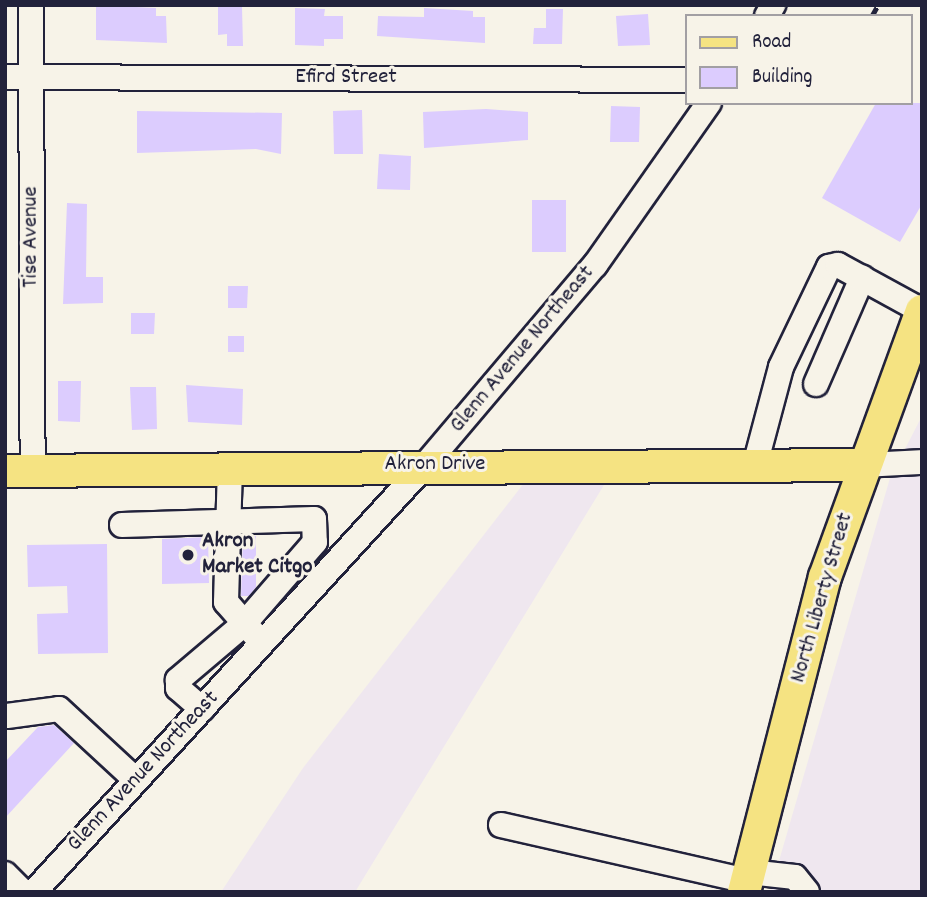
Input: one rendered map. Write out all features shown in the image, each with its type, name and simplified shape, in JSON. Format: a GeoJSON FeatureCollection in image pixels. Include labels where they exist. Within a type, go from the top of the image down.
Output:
{"type":"FeatureCollection","features":[{"type":"Feature","properties":{"kind":"main road","name":"North Liberty Street"},"geometry":{"type":"LineString","coordinates":[[747,882],[825,577],[922,311]]}},
{"type":"Feature","properties":{"kind":"main road","name":"Akron Drive"},"geometry":{"type":"LineString","coordinates":[[19,470],[426,464],[864,465]]}},
{"type":"Feature","properties":{"kind":"street","name":"Tise Avenue"},"geometry":{"type":"LineString","coordinates":[[19,470],[32,77],[31,5]]}},
{"type":"Feature","properties":{"kind":"street","name":"Efird Street"},"geometry":{"type":"LineString","coordinates":[[5,77],[685,79]]}},
{"type":"Feature","properties":{"kind":"street","name":"Glenn Avenue Northeast"},"geometry":{"type":"LineString","coordinates":[[34,892],[426,464],[595,265],[708,105]]}},
{"type":"Feature","properties":{"kind":"street"},"geometry":{"type":"LineString","coordinates":[[755,465],[781,367],[829,268],[838,265],[922,311]]}},
{"type":"Feature","properties":{"kind":"street"},"geometry":{"type":"LineString","coordinates":[[816,384],[862,278]]}},
{"type":"Feature","properties":{"kind":"street"},"geometry":{"type":"LineString","coordinates":[[864,465],[922,463]]}},
{"type":"Feature","properties":{"kind":"street"},"geometry":{"type":"LineString","coordinates":[[230,467],[226,602],[263,642]]}},
{"type":"Feature","properties":{"kind":"street"},"geometry":{"type":"LineString","coordinates":[[122,524],[314,519],[315,542],[244,624],[178,680],[178,688],[202,709]]}},
{"type":"Feature","properties":{"kind":"street"},"geometry":{"type":"LineString","coordinates":[[7,716],[59,709],[136,780]]}},
{"type":"Feature","properties":{"kind":"street"},"geometry":{"type":"LineString","coordinates":[[501,825],[747,882],[795,877],[807,892]]}},
{"type":"Feature","properties":{"kind":"street"},"geometry":{"type":"LineString","coordinates":[[5,874],[23,892]]}},
{"type":"Feature","properties":{"kind":"shaded area"},"geometry":{"type":"Polygon","coordinates":[[[922,416],[922,892],[770,892],[890,478],[922,416]]]}},
{"type":"Feature","properties":{"kind":"shaded area"},"geometry":{"type":"Polygon","coordinates":[[[524,483],[604,485],[355,892],[221,892],[303,768],[524,483]]]}},
{"type":"Feature","properties":{"kind":"building"},"geometry":{"type":"Polygon","coordinates":[[[96,5],[156,8],[156,16],[166,16],[167,43],[96,40],[96,5]]]}},
{"type":"Feature","properties":{"kind":"building"},"geometry":{"type":"Polygon","coordinates":[[[218,7],[242,7],[243,46],[227,46],[227,34],[218,35],[218,7]]]}},
{"type":"Feature","properties":{"kind":"building"},"geometry":{"type":"Polygon","coordinates":[[[295,8],[325,9],[324,16],[343,16],[343,39],[324,39],[324,46],[295,45],[295,8]]]}},
{"type":"Feature","properties":{"kind":"building"},"geometry":{"type":"Polygon","coordinates":[[[424,8],[473,11],[473,17],[485,17],[485,43],[377,36],[378,16],[424,17],[424,8]]]}},
{"type":"Feature","properties":{"kind":"building"},"geometry":{"type":"Polygon","coordinates":[[[546,9],[563,9],[562,44],[533,44],[534,28],[546,28],[546,9]]]}},
{"type":"Feature","properties":{"kind":"building"},"geometry":{"type":"Polygon","coordinates":[[[648,14],[650,45],[618,46],[616,16],[648,14]]]}},
{"type":"Feature","properties":{"kind":"building"},"geometry":{"type":"Polygon","coordinates":[[[922,103],[922,204],[900,242],[822,198],[875,105],[922,103]]]}},
{"type":"Feature","properties":{"kind":"building"},"geometry":{"type":"Polygon","coordinates":[[[611,106],[640,107],[639,142],[610,142],[611,106]]]}},
{"type":"Feature","properties":{"kind":"building"},"geometry":{"type":"Polygon","coordinates":[[[486,109],[528,112],[528,140],[424,148],[423,112],[486,109]]]}},
{"type":"Feature","properties":{"kind":"building"},"geometry":{"type":"Polygon","coordinates":[[[362,110],[363,154],[334,154],[333,111],[362,110]]]}},
{"type":"Feature","properties":{"kind":"building"},"geometry":{"type":"Polygon","coordinates":[[[137,111],[282,113],[281,154],[256,149],[137,153],[137,111]]]}},
{"type":"Feature","properties":{"kind":"building"},"geometry":{"type":"Polygon","coordinates":[[[379,154],[411,156],[410,190],[377,189],[379,154]]]}},
{"type":"Feature","properties":{"kind":"building"},"geometry":{"type":"Polygon","coordinates":[[[532,200],[566,200],[566,252],[532,252],[532,200]]]}},
{"type":"Feature","properties":{"kind":"building"},"geometry":{"type":"Polygon","coordinates":[[[67,203],[87,204],[86,277],[103,277],[103,303],[63,304],[67,203]]]}},
{"type":"Feature","properties":{"kind":"building"},"geometry":{"type":"Polygon","coordinates":[[[228,286],[248,286],[247,308],[228,308],[228,286]]]}},
{"type":"Feature","properties":{"kind":"building"},"geometry":{"type":"Polygon","coordinates":[[[131,313],[155,313],[154,334],[131,334],[131,313]]]}},
{"type":"Feature","properties":{"kind":"building"},"geometry":{"type":"Polygon","coordinates":[[[228,336],[244,336],[244,352],[228,352],[228,336]]]}},
{"type":"Feature","properties":{"kind":"building"},"geometry":{"type":"Polygon","coordinates":[[[58,381],[81,381],[80,422],[58,421],[58,381]]]}},
{"type":"Feature","properties":{"kind":"building"},"geometry":{"type":"Polygon","coordinates":[[[186,385],[243,389],[242,425],[188,422],[186,385]]]}},
{"type":"Feature","properties":{"kind":"building"},"geometry":{"type":"Polygon","coordinates":[[[130,387],[156,387],[157,429],[132,430],[130,387]]]}},
{"type":"Feature","properties":{"kind":"building"},"geometry":{"type":"Polygon","coordinates":[[[243,536],[256,536],[256,587],[249,596],[241,596],[243,536]]]}},
{"type":"Feature","properties":{"kind":"building"},"geometry":{"type":"Polygon","coordinates":[[[208,537],[209,583],[162,584],[162,539],[208,537]]]}},
{"type":"Feature","properties":{"kind":"building"},"geometry":{"type":"Polygon","coordinates":[[[107,544],[108,653],[38,654],[37,614],[68,613],[67,586],[28,587],[27,545],[107,544]]]}},
{"type":"Feature","properties":{"kind":"building"},"geometry":{"type":"Polygon","coordinates":[[[54,725],[74,743],[5,818],[5,762],[38,727],[54,725]]]}},
{"type":"Feature","properties":{"kind":"railway"},"geometry":{"type":"LineString","coordinates":[[873,14],[878,5]]}},
{"type":"Feature","properties":{"kind":"place","name":"Akron Market Citgo"},"geometry":{"type":"Point","coordinates":[188,555]}}]}
